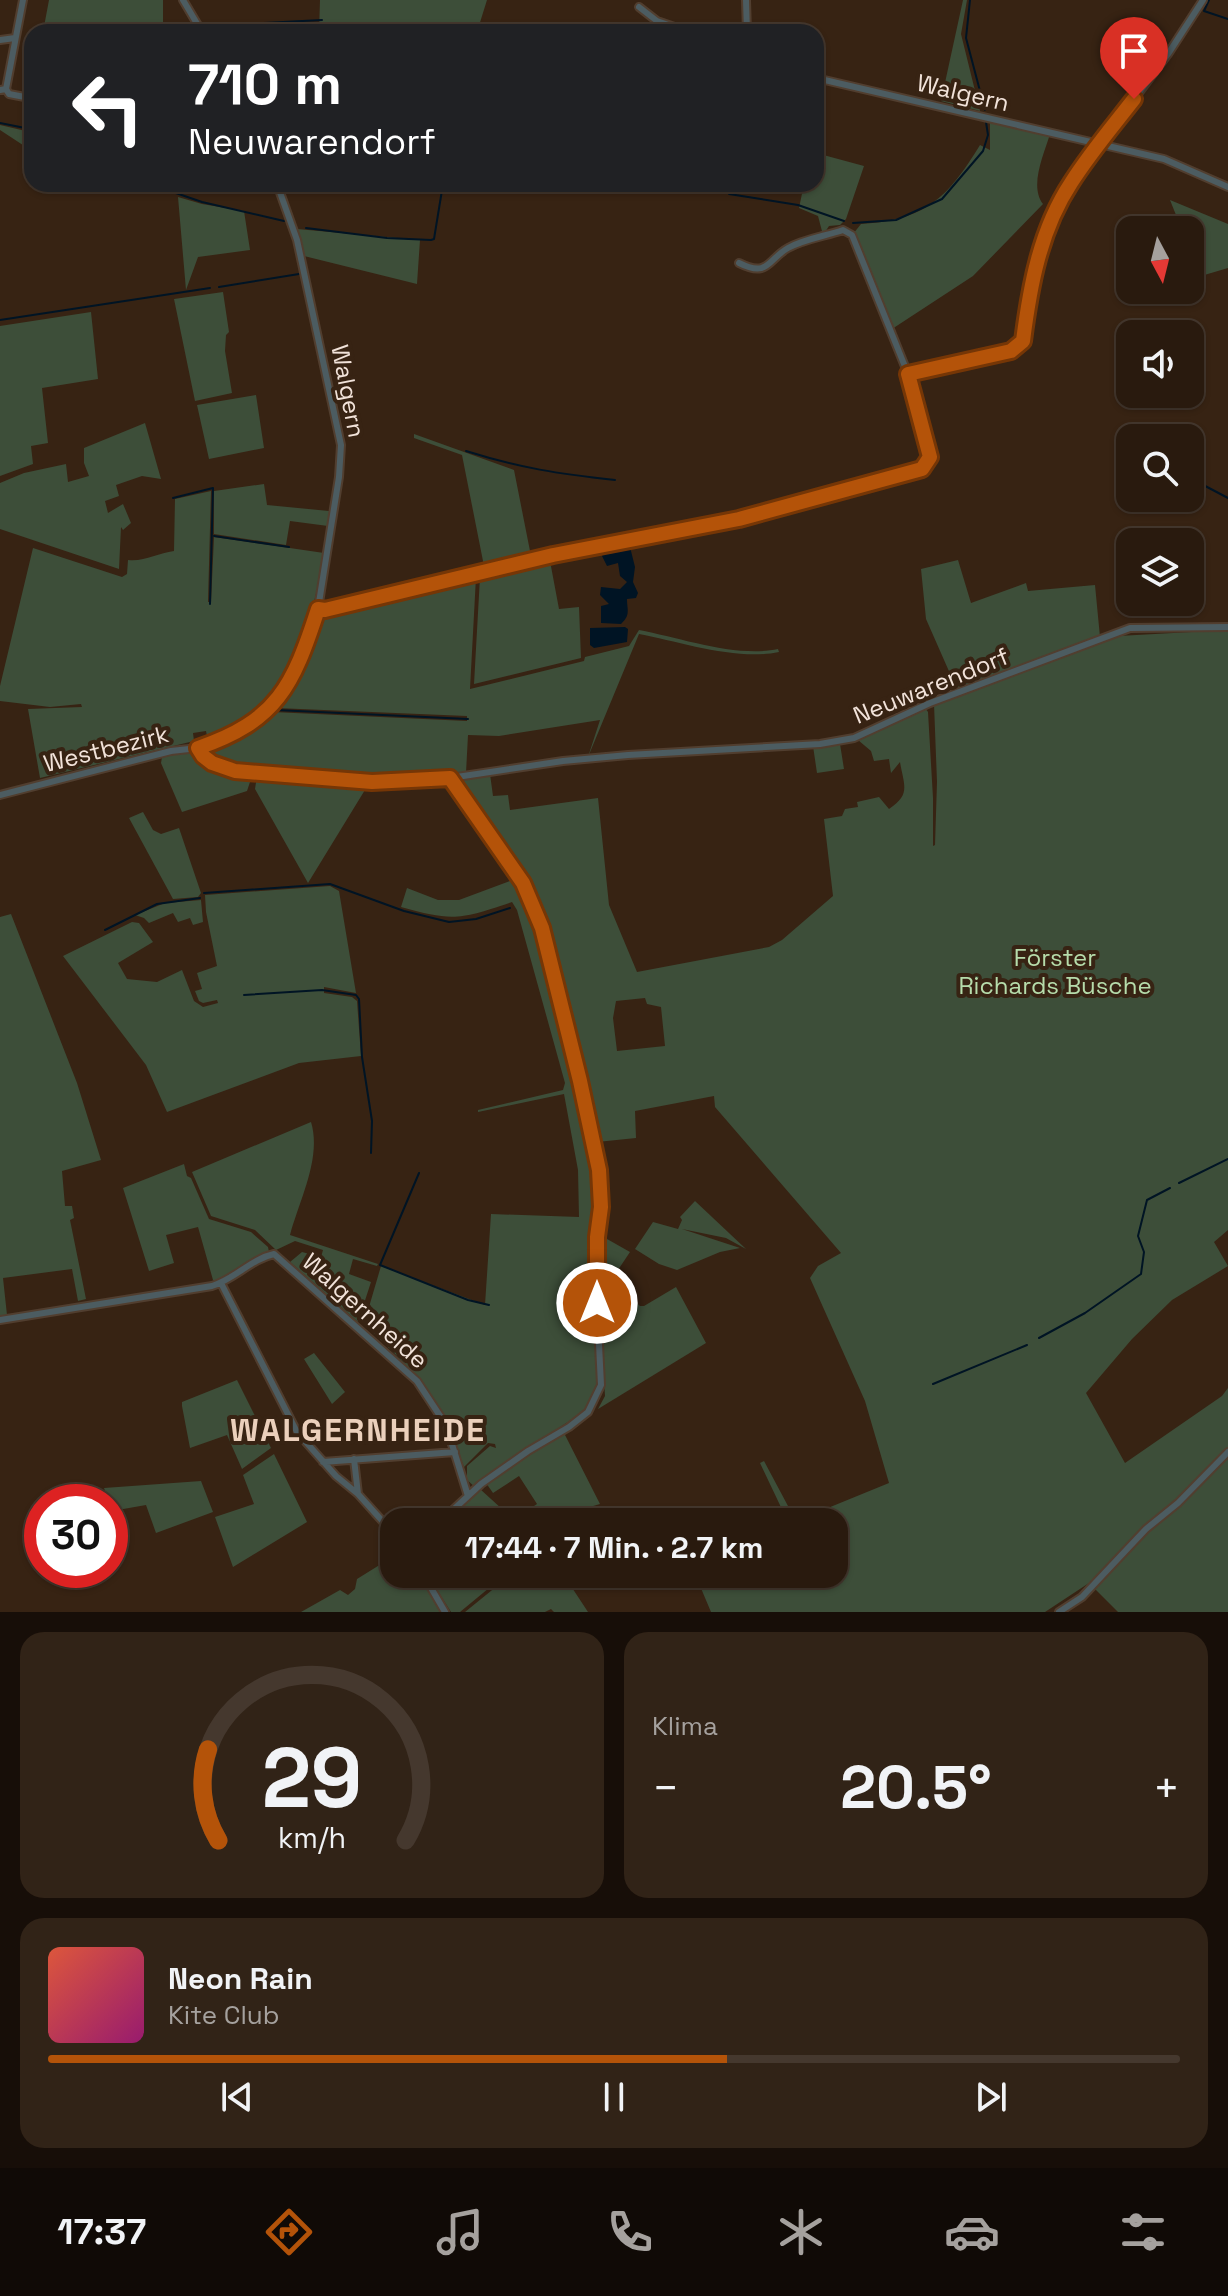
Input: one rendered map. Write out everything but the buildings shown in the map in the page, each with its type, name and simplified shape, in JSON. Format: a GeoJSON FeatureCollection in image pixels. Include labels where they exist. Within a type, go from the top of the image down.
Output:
{"type":"FeatureCollection","features":[{"type":"Feature","properties":{"kind":"street"},"geometry":{"type":"LineString","coordinates":[[23,0],[3,90],[24,97]]}},
{"type":"Feature","properties":{"kind":"street"},"geometry":{"type":"LineString","coordinates":[[183,0],[197,24]]}},
{"type":"Feature","properties":{"kind":"street"},"geometry":{"type":"LineString","coordinates":[[746,0],[747,24]]}},
{"type":"Feature","properties":{"kind":"street"},"geometry":{"type":"LineString","coordinates":[[908,374],[1011,351],[1023,341],[1030,289],[1048,226],[1071,183],[1168,54],[1203,0]]}},
{"type":"Feature","properties":{"kind":"street"},"geometry":{"type":"LineString","coordinates":[[639,7],[666,24]]}},
{"type":"Feature","properties":{"kind":"street"},"geometry":{"type":"LineString","coordinates":[[0,40],[15,38]]}},
{"type":"Feature","properties":{"kind":"street","name":"Walgern"},"geometry":{"type":"LineString","coordinates":[[824,80],[1164,159],[1228,187]]}},
{"type":"Feature","properties":{"kind":"street","name":"Walgern"},"geometry":{"type":"LineString","coordinates":[[280,192],[292,222],[319,333],[341,445],[339,477],[318,609]]}},
{"type":"Feature","properties":{"kind":"street"},"geometry":{"type":"LineString","coordinates":[[318,609],[325,610],[553,555],[739,519],[922,469],[930,457],[908,374],[852,235],[846,231],[786,248],[772,263],[759,268],[749,268],[739,263]]}},
{"type":"Feature","properties":{"kind":"street","name":"Westbezirk"},"geometry":{"type":"LineString","coordinates":[[0,795],[171,751],[198,748],[256,721],[282,695],[318,609]]}},
{"type":"Feature","properties":{"kind":"street","name":"Neuwarendorf"},"geometry":{"type":"LineString","coordinates":[[198,748],[212,763],[235,771],[372,782],[450,778],[563,761],[820,744],[854,738],[930,703],[1130,628],[1228,627]]}},
{"type":"Feature","properties":{"kind":"street"},"geometry":{"type":"LineString","coordinates":[[450,778],[523,883],[536,913],[596,1146],[601,1192],[597,1260],[601,1385],[598,1395],[588,1412],[528,1451],[455,1508]]}},
{"type":"Feature","properties":{"kind":"street","name":"Walgernheide"},"geometry":{"type":"LineString","coordinates":[[0,1320],[212,1286],[255,1261],[274,1254],[417,1381],[446,1425],[468,1496]]}},
{"type":"Feature","properties":{"kind":"street"},"geometry":{"type":"LineString","coordinates":[[221,1283],[297,1432],[344,1485],[358,1494],[380,1518]]}},
{"type":"Feature","properties":{"kind":"street"},"geometry":{"type":"LineString","coordinates":[[323,1462],[455,1452]]}},
{"type":"Feature","properties":{"kind":"street"},"geometry":{"type":"LineString","coordinates":[[1059,1612],[1082,1597],[1146,1529],[1178,1503],[1228,1452]]}},
{"type":"Feature","properties":{"kind":"street"},"geometry":{"type":"LineString","coordinates":[[354,1459],[358,1494]]}},
{"type":"Feature","properties":{"kind":"street"},"geometry":{"type":"LineString","coordinates":[[431,1588],[445,1612]]}},
{"type":"Feature","properties":{"kind":"green space"},"geometry":{"type":"Polygon","coordinates":[[[49,0],[163,0],[163,24],[44,24],[49,0]]]}},
{"type":"Feature","properties":{"kind":"green space"},"geometry":{"type":"Polygon","coordinates":[[[320,0],[487,0],[480,24],[319,24],[320,0]]]}},
{"type":"Feature","properties":{"kind":"green space"},"geometry":{"type":"Polygon","coordinates":[[[963,0],[967,0],[961,34],[980,111],[941,101],[963,0]]]}},
{"type":"Feature","properties":{"kind":"green space"},"geometry":{"type":"Polygon","coordinates":[[[990,121],[1050,134],[1037,179],[1043,204],[973,276],[892,329],[853,234],[861,224],[902,218],[945,193],[980,145],[990,150],[990,121]]]}},
{"type":"Feature","properties":{"kind":"green space"},"geometry":{"type":"Polygon","coordinates":[[[0,125],[24,131],[24,146],[0,130],[0,125]]]}},
{"type":"Feature","properties":{"kind":"green space"},"geometry":{"type":"Polygon","coordinates":[[[824,155],[864,166],[846,219],[840,225],[829,226],[823,235],[818,216],[799,208],[802,192],[824,192],[824,155]]]}},
{"type":"Feature","properties":{"kind":"green space"},"geometry":{"type":"Polygon","coordinates":[[[178,197],[244,211],[250,250],[198,257],[186,290],[178,197]]]}},
{"type":"Feature","properties":{"kind":"green space"},"geometry":{"type":"Polygon","coordinates":[[[1170,200],[1228,224],[1228,268],[1204,275],[1204,216],[1176,216],[1170,200]]]}},
{"type":"Feature","properties":{"kind":"green space"},"geometry":{"type":"Polygon","coordinates":[[[297,229],[420,240],[417,284],[304,256],[297,229]]]}},
{"type":"Feature","properties":{"kind":"green space"},"geometry":{"type":"Polygon","coordinates":[[[223,292],[229,332],[225,351],[232,393],[195,401],[174,299],[223,292]]]}},
{"type":"Feature","properties":{"kind":"green space"},"geometry":{"type":"Polygon","coordinates":[[[91,312],[98,379],[42,388],[48,443],[31,446],[33,464],[0,476],[0,326],[91,312]]]}},
{"type":"Feature","properties":{"kind":"green space"},"geometry":{"type":"Polygon","coordinates":[[[256,395],[264,448],[209,459],[197,405],[256,395]]]}},
{"type":"Feature","properties":{"kind":"green space"},"geometry":{"type":"Polygon","coordinates":[[[145,423],[161,479],[142,476],[116,485],[119,496],[105,501],[108,513],[123,504],[131,523],[123,530],[121,527],[119,569],[0,529],[0,483],[24,473],[66,464],[68,482],[89,476],[84,463],[84,448],[145,423]]]}},
{"type":"Feature","properties":{"kind":"green space"},"geometry":{"type":"Polygon","coordinates":[[[414,434],[514,470],[531,556],[484,566],[462,455],[414,438],[414,434]]]}},
{"type":"Feature","properties":{"kind":"green space"},"geometry":{"type":"Polygon","coordinates":[[[264,484],[267,505],[329,511],[328,526],[290,521],[286,545],[214,534],[214,491],[264,484]]]}},
{"type":"Feature","properties":{"kind":"green space"},"geometry":{"type":"Polygon","coordinates":[[[211,491],[208,602],[211,602],[214,537],[324,553],[303,638],[278,691],[259,712],[236,729],[208,741],[206,731],[193,733],[194,741],[40,778],[28,709],[82,707],[81,704],[50,707],[0,701],[0,686],[33,548],[122,577],[127,574],[128,560],[174,551],[175,499],[211,491]]]}},
{"type":"Feature","properties":{"kind":"green space","name":"Förster Richards Büsche"},"geometry":{"type":"Polygon","coordinates":[[[958,560],[971,603],[1026,583],[1028,591],[1095,585],[1100,637],[1228,630],[1228,1230],[1214,1242],[1228,1266],[1172,1300],[1132,1339],[1086,1393],[1125,1463],[1222,1396],[1228,1388],[1228,1612],[1118,1612],[1089,1583],[1045,1612],[711,1612],[701,1588],[848,1588],[848,1508],[828,1508],[889,1483],[865,1401],[810,1278],[818,1266],[841,1253],[715,1107],[714,1096],[635,1111],[636,1138],[597,1142],[572,1033],[567,1039],[599,1188],[594,1311],[597,1391],[588,1409],[506,1462],[475,1487],[467,1480],[467,1466],[490,1446],[496,1448],[495,1444],[488,1443],[464,1467],[445,1422],[424,1388],[364,1324],[381,1266],[485,1305],[491,1214],[579,1217],[578,1170],[564,1094],[478,1112],[563,1090],[565,1083],[517,910],[512,902],[457,916],[434,915],[401,907],[407,888],[438,900],[459,900],[515,879],[528,898],[537,922],[548,926],[530,888],[457,785],[458,779],[490,774],[493,796],[508,795],[510,810],[598,798],[609,905],[637,972],[769,947],[782,940],[833,896],[824,819],[842,816],[845,809],[858,807],[857,802],[879,797],[889,809],[901,799],[904,783],[900,762],[891,773],[889,759],[874,761],[871,751],[858,740],[925,708],[928,712],[935,845],[937,782],[934,704],[959,694],[926,619],[921,569],[958,560]],[[645,998],[616,1001],[613,1018],[617,1051],[665,1046],[661,1007],[647,1004],[645,998]]]}},
{"type":"Feature","properties":{"kind":"green space"},"geometry":{"type":"Polygon","coordinates":[[[550,561],[559,609],[579,607],[581,658],[474,684],[480,577],[550,561]]]}},
{"type":"Feature","properties":{"kind":"green space"},"geometry":{"type":"Polygon","coordinates":[[[476,577],[470,689],[584,661],[585,657],[629,646],[639,630],[727,649],[778,649],[779,652],[727,652],[639,634],[588,757],[600,720],[499,736],[468,735],[466,773],[372,779],[238,769],[225,766],[209,756],[208,749],[246,732],[273,712],[467,721],[467,716],[276,708],[321,621],[476,577]]]}},
{"type":"Feature","properties":{"kind":"green space"},"geometry":{"type":"Polygon","coordinates":[[[840,744],[844,769],[817,773],[813,746],[840,744]]]}},
{"type":"Feature","properties":{"kind":"green space"},"geometry":{"type":"Polygon","coordinates":[[[184,752],[196,755],[222,772],[252,776],[247,791],[182,812],[161,763],[162,757],[184,752]]]}},
{"type":"Feature","properties":{"kind":"green space"},"geometry":{"type":"Polygon","coordinates":[[[257,776],[368,785],[308,883],[255,789],[257,776]]]}},
{"type":"Feature","properties":{"kind":"green space"},"geometry":{"type":"Polygon","coordinates":[[[143,812],[153,830],[161,834],[179,828],[201,893],[198,897],[173,899],[129,818],[143,812]]]}},
{"type":"Feature","properties":{"kind":"green space"},"geometry":{"type":"Polygon","coordinates":[[[330,886],[339,891],[356,993],[324,987],[324,993],[352,997],[357,1001],[361,1056],[299,1063],[167,1112],[146,1065],[63,956],[132,922],[139,923],[153,942],[118,963],[127,979],[157,982],[182,970],[194,1001],[203,1007],[218,1003],[217,1000],[199,1001],[195,991],[202,989],[197,973],[217,966],[205,895],[330,886]]]}},
{"type":"Feature","properties":{"kind":"green space"},"geometry":{"type":"Polygon","coordinates":[[[201,900],[203,922],[193,925],[190,918],[178,922],[173,913],[149,923],[135,915],[165,903],[201,900]]]}},
{"type":"Feature","properties":{"kind":"green space"},"geometry":{"type":"Polygon","coordinates":[[[11,914],[77,1083],[101,1160],[62,1171],[65,1206],[72,1206],[74,1218],[70,1220],[86,1299],[78,1301],[72,1269],[3,1278],[7,1315],[0,1316],[0,917],[11,914]]]}},
{"type":"Feature","properties":{"kind":"green space"},"geometry":{"type":"Polygon","coordinates":[[[311,1122],[314,1136],[312,1165],[290,1235],[378,1264],[353,1259],[349,1274],[371,1282],[358,1322],[290,1262],[302,1252],[321,1257],[323,1250],[295,1241],[276,1250],[255,1230],[211,1216],[192,1172],[311,1122]]]}},
{"type":"Feature","properties":{"kind":"green space"},"geometry":{"type":"Polygon","coordinates":[[[184,1164],[209,1219],[251,1232],[268,1247],[269,1252],[218,1282],[213,1280],[198,1227],[166,1235],[174,1263],[149,1271],[123,1188],[184,1164]]]}},
{"type":"Feature","properties":{"kind":"green space"},"geometry":{"type":"Polygon","coordinates":[[[695,1201],[746,1249],[726,1238],[682,1229],[740,1248],[720,1252],[677,1270],[659,1264],[635,1249],[653,1222],[678,1229],[682,1220],[680,1217],[695,1201]]]}},
{"type":"Feature","properties":{"kind":"green space"},"geometry":{"type":"Polygon","coordinates":[[[600,1235],[630,1252],[602,1294],[600,1294],[600,1235]]]}},
{"type":"Feature","properties":{"kind":"green space"},"geometry":{"type":"Polygon","coordinates":[[[676,1287],[706,1343],[598,1409],[605,1396],[600,1317],[632,1299],[644,1306],[676,1287]]]}},
{"type":"Feature","properties":{"kind":"green space"},"geometry":{"type":"Polygon","coordinates":[[[314,1353],[345,1392],[332,1404],[304,1359],[314,1353]]]}},
{"type":"Feature","properties":{"kind":"green space"},"geometry":{"type":"Polygon","coordinates":[[[237,1380],[271,1448],[242,1469],[227,1435],[190,1448],[182,1406],[182,1402],[237,1380]]]}},
{"type":"Feature","properties":{"kind":"green space"},"geometry":{"type":"Polygon","coordinates":[[[564,1433],[600,1504],[586,1508],[531,1508],[537,1504],[519,1476],[493,1493],[486,1483],[564,1433]]]}},
{"type":"Feature","properties":{"kind":"green space"},"geometry":{"type":"Polygon","coordinates":[[[274,1454],[307,1522],[233,1567],[215,1517],[254,1504],[243,1475],[274,1454]]]}},
{"type":"Feature","properties":{"kind":"green space","name":"Förster Richards Büsche"},"geometry":{"type":"Polygon","coordinates":[[[764,1461],[789,1508],[781,1508],[760,1463],[764,1461]]]}},
{"type":"Feature","properties":{"kind":"green space"},"geometry":{"type":"Polygon","coordinates":[[[201,1481],[213,1512],[156,1533],[146,1505],[128,1508],[128,1486],[201,1481]]]}},
{"type":"Feature","properties":{"kind":"green space"},"geometry":{"type":"Polygon","coordinates":[[[480,1489],[501,1508],[459,1508],[480,1489]]]}},
{"type":"Feature","properties":{"kind":"green space"},"geometry":{"type":"Polygon","coordinates":[[[380,1565],[380,1588],[427,1588],[440,1612],[301,1612],[340,1590],[348,1595],[355,1589],[357,1579],[380,1565]]]}},
{"type":"Feature","properties":{"kind":"green space"},"geometry":{"type":"Polygon","coordinates":[[[436,1588],[489,1588],[460,1612],[451,1612],[436,1588]]]}},
{"type":"Feature","properties":{"kind":"green space"},"geometry":{"type":"Polygon","coordinates":[[[495,1588],[572,1588],[588,1612],[554,1612],[551,1609],[545,1612],[465,1612],[495,1588]]]}},
{"type":"Feature","properties":{"kind":"water"},"geometry":{"type":"Polygon","coordinates":[[[630,547],[635,567],[633,582],[638,593],[636,598],[627,599],[627,615],[621,624],[601,623],[601,606],[609,604],[600,595],[601,587],[620,589],[627,582],[620,576],[618,563],[607,566],[602,556],[613,548],[630,547]]]}},
{"type":"Feature","properties":{"kind":"water"},"geometry":{"type":"Polygon","coordinates":[[[590,628],[628,629],[627,642],[594,648],[590,645],[590,628]]]}},
{"type":"Feature","properties":{"kind":"waterway"},"geometry":{"type":"LineString","coordinates":[[970,0],[966,38],[985,110]]}},
{"type":"Feature","properties":{"kind":"waterway"},"geometry":{"type":"LineString","coordinates":[[1209,0],[1204,11],[1228,19]]}},
{"type":"Feature","properties":{"kind":"waterway"},"geometry":{"type":"LineString","coordinates":[[243,24],[322,20]]}},
{"type":"Feature","properties":{"kind":"waterway"},"geometry":{"type":"LineString","coordinates":[[853,223],[896,220],[942,199],[983,151],[988,135],[986,122]]}},
{"type":"Feature","properties":{"kind":"waterway"},"geometry":{"type":"LineString","coordinates":[[0,123],[24,128]]}},
{"type":"Feature","properties":{"kind":"waterway"},"geometry":{"type":"LineString","coordinates":[[173,192],[284,221]]}},
{"type":"Feature","properties":{"kind":"waterway"},"geometry":{"type":"LineString","coordinates":[[306,228],[431,240],[434,239],[442,192]]}},
{"type":"Feature","properties":{"kind":"waterway"},"geometry":{"type":"LineString","coordinates":[[715,192],[721,193]]}},
{"type":"Feature","properties":{"kind":"waterway"},"geometry":{"type":"LineString","coordinates":[[729,194],[798,205],[844,221]]}},
{"type":"Feature","properties":{"kind":"waterway"},"geometry":{"type":"LineString","coordinates":[[219,287],[299,274]]}},
{"type":"Feature","properties":{"kind":"waterway"},"geometry":{"type":"LineString","coordinates":[[0,320],[210,288]]}},
{"type":"Feature","properties":{"kind":"waterway"},"geometry":{"type":"LineString","coordinates":[[466,451],[540,470],[615,480]]}},
{"type":"Feature","properties":{"kind":"waterway"},"geometry":{"type":"LineString","coordinates":[[1204,485],[1228,498]]}},
{"type":"Feature","properties":{"kind":"waterway"},"geometry":{"type":"LineString","coordinates":[[173,498],[213,488],[210,604]]}},
{"type":"Feature","properties":{"kind":"waterway"},"geometry":{"type":"LineString","coordinates":[[214,536],[289,547]]}},
{"type":"Feature","properties":{"kind":"waterway"},"geometry":{"type":"LineString","coordinates":[[276,710],[468,719]]}},
{"type":"Feature","properties":{"kind":"waterway"},"geometry":{"type":"LineString","coordinates":[[204,893],[330,884],[404,911],[449,922],[476,919],[510,908]]}},
{"type":"Feature","properties":{"kind":"waterway"},"geometry":{"type":"LineString","coordinates":[[105,930],[157,904],[200,898]]}},
{"type":"Feature","properties":{"kind":"waterway"},"geometry":{"type":"LineString","coordinates":[[244,995],[322,990],[356,995],[359,999],[362,1057],[372,1121],[371,1153]]}},
{"type":"Feature","properties":{"kind":"waterway"},"geometry":{"type":"LineString","coordinates":[[1179,1183],[1228,1159]]}},
{"type":"Feature","properties":{"kind":"waterway"},"geometry":{"type":"LineString","coordinates":[[419,1173],[380,1265],[468,1300],[489,1305]]}},
{"type":"Feature","properties":{"kind":"waterway"},"geometry":{"type":"LineString","coordinates":[[1039,1338],[1085,1313],[1141,1274],[1144,1252],[1138,1236],[1147,1200],[1170,1188]]}},
{"type":"Feature","properties":{"kind":"waterway"},"geometry":{"type":"LineString","coordinates":[[933,1384],[1027,1345]]}},
{"type":"Feature","properties":{"kind":"district","name":"WALGERNHEIDE"},"geometry":{"type":"Point","coordinates":[358,1430]}},
{"type":"Feature","properties":{"kind":"route"},"geometry":{"type":"LineString","coordinates":[[597,1303],[601,1192],[596,1146],[542,928],[523,883],[450,778],[372,782],[235,771],[212,763],[198,748],[244,729],[273,706],[288,683],[318,609],[325,610],[553,555],[710,526],[922,469],[929,463],[930,457],[908,374],[1011,351],[1023,341],[1030,289],[1048,226],[1071,183],[1134,99]]}}]}
